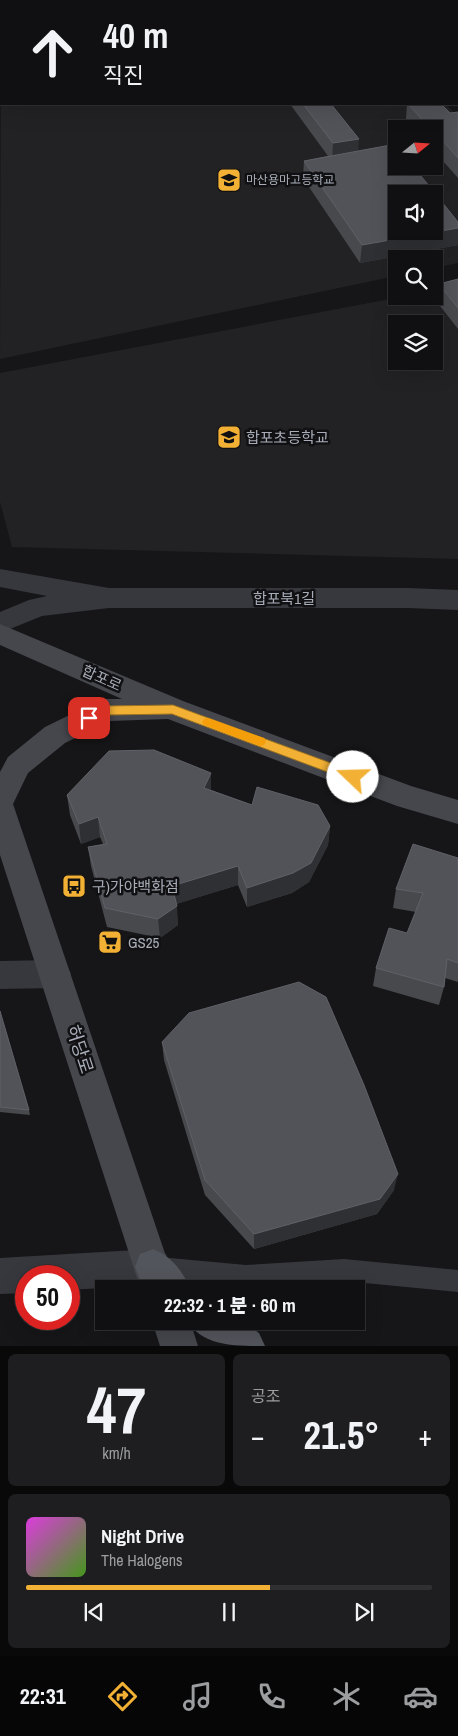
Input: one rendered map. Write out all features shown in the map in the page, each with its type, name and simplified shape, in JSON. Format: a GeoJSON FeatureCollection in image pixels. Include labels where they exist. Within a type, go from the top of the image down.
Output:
{"type":"FeatureCollection","features":[{"type":"Feature","properties":{"kind":"main road","name":"합포로"},"geometry":{"type":"LineString","coordinates":[[0,634],[173,709],[407,797],[458,812]]}},
{"type":"Feature","properties":{"kind":"main road"},"geometry":{"type":"LineString","coordinates":[[0,800],[18,765],[56,735],[106,710],[173,709]]}},
{"type":"Feature","properties":{"kind":"main road","name":"허당로"},"geometry":{"type":"LineString","coordinates":[[0,809],[161,1280]]}},
{"type":"Feature","properties":{"kind":"main road"},"geometry":{"type":"LineString","coordinates":[[174,1330],[179,1346]]}},
{"type":"Feature","properties":{"kind":"main road"},"geometry":{"type":"LineString","coordinates":[[221,1330],[246,1346]]}},
{"type":"Feature","properties":{"kind":"street"},"geometry":{"type":"LineString","coordinates":[[0,578],[109,598]]}},
{"type":"Feature","properties":{"kind":"street"},"geometry":{"type":"LineString","coordinates":[[0,623],[38,606],[109,598]]}},
{"type":"Feature","properties":{"kind":"street","name":"합포북1길"},"geometry":{"type":"LineString","coordinates":[[109,598],[408,598],[458,600]]}},
{"type":"Feature","properties":{"kind":"street"},"geometry":{"type":"LineString","coordinates":[[0,975],[55,974]]}},
{"type":"Feature","properties":{"kind":"street"},"geometry":{"type":"LineString","coordinates":[[0,1276],[108,1280]]}},
{"type":"Feature","properties":{"kind":"lane"},"geometry":{"type":"LineString","coordinates":[[190,1280],[344,1270],[458,1280]]}},
{"type":"Feature","properties":{"kind":"shaded area","name":"마산용마고등학교"},"geometry":{"type":"Polygon","coordinates":[[[1,105],[447,105],[458,117],[458,263],[443,266],[443,250],[388,250],[388,278],[0,359],[1,105]]]}},
{"type":"Feature","properties":{"kind":"shaded area","name":"합포초등학교"},"geometry":{"type":"Polygon","coordinates":[[[458,286],[458,559],[12,547],[0,502],[0,373],[388,299],[388,305],[443,305],[443,289],[458,286]]]}},
{"type":"Feature","properties":{"kind":"building"},"geometry":{"type":"Polygon","coordinates":[[[304,105],[332,105],[359,139],[333,143],[304,105]]]}},
{"type":"Feature","properties":{"kind":"building"},"geometry":{"type":"Polygon","coordinates":[[[409,105],[442,105],[450,113],[458,112],[458,158],[443,141],[443,120],[423,120],[409,105]]]}},
{"type":"Feature","properties":{"kind":"building"},"geometry":{"type":"Polygon","coordinates":[[[388,145],[388,175],[420,175],[428,185],[388,185],[388,240],[390,240],[362,245],[304,161],[388,145]]]}},
{"type":"Feature","properties":{"kind":"building"},"geometry":{"type":"Polygon","coordinates":[[[443,203],[458,222],[458,228],[443,231],[443,203]]]}},
{"type":"Feature","properties":{"kind":"building"},"geometry":{"type":"Polygon","coordinates":[[[458,279],[458,308],[443,289],[443,283],[458,279]]]}},
{"type":"Feature","properties":{"kind":"building"},"geometry":{"type":"Polygon","coordinates":[[[154,750],[211,773],[204,788],[252,805],[257,787],[318,805],[330,826],[311,863],[293,873],[247,888],[238,866],[172,886],[177,906],[158,919],[105,908],[88,847],[107,844],[98,817],[79,824],[67,795],[109,751],[154,750]]]}},
{"type":"Feature","properties":{"kind":"building"},"geometry":{"type":"Polygon","coordinates":[[[413,844],[458,858],[458,963],[447,959],[444,987],[376,968],[389,928],[407,933],[423,893],[396,889],[413,844]]]}},
{"type":"Feature","properties":{"kind":"building"},"geometry":{"type":"Polygon","coordinates":[[[299,982],[326,997],[364,1085],[398,1174],[380,1199],[254,1234],[205,1180],[162,1042],[189,1013],[299,982]]]}},
{"type":"Feature","properties":{"kind":"building"},"geometry":{"type":"Polygon","coordinates":[[[0,1011],[29,1110],[0,1107],[0,1011]]]}},
{"type":"Feature","properties":{"kind":"slow traffic"},"geometry":{"type":"LineString","coordinates":[[208,722],[260,742]]}},
{"type":"Feature","properties":{"kind":"place","name":"마산용마고등학교"},"geometry":{"type":"Point","coordinates":[229,180]}},
{"type":"Feature","properties":{"kind":"place","name":"합포초등학교"},"geometry":{"type":"Point","coordinates":[229,437]}},
{"type":"Feature","properties":{"kind":"place","name":"구)가야백화점"},"geometry":{"type":"Point","coordinates":[74,886]}},
{"type":"Feature","properties":{"kind":"place","name":"GS25"},"geometry":{"type":"Point","coordinates":[110,942]}},
{"type":"Feature","properties":{"kind":"route"},"geometry":{"type":"LineString","coordinates":[[89,718],[106,710],[173,709],[353,777]]}}]}
